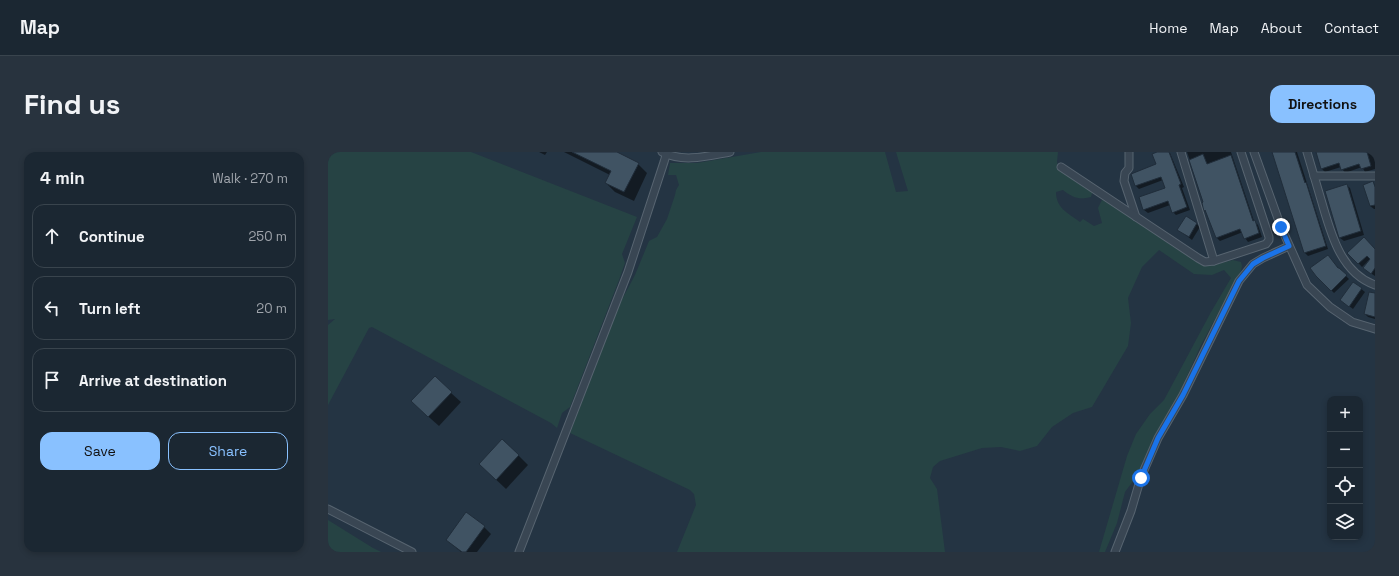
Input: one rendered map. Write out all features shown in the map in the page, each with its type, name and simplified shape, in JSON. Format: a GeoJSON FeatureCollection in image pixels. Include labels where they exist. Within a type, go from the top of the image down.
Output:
{"type":"FeatureCollection","features":[{"type":"Feature","properties":{"kind":"street"},"geometry":{"type":"LineString","coordinates":[[519,552],[628,272],[664,162],[665,153],[676,157],[687,158],[730,152]]}},
{"type":"Feature","properties":{"kind":"street"},"geometry":{"type":"LineString","coordinates":[[1129,152],[1129,168],[1125,173],[1124,181],[1136,217]]}},
{"type":"Feature","properties":{"kind":"street"},"geometry":{"type":"LineString","coordinates":[[1181,152],[1214,261]]}},
{"type":"Feature","properties":{"kind":"street"},"geometry":{"type":"LineString","coordinates":[[1062,167],[1205,262],[1214,261],[1266,244],[1269,240],[1240,152]]}},
{"type":"Feature","properties":{"kind":"street"},"geometry":{"type":"LineString","coordinates":[[1254,152],[1281,227],[1307,285],[1330,307],[1352,322],[1375,329]]}},
{"type":"Feature","properties":{"kind":"street"},"geometry":{"type":"LineString","coordinates":[[1307,152],[1331,233],[1339,252],[1361,278],[1375,285]]}},
{"type":"Feature","properties":{"kind":"street"},"geometry":{"type":"LineString","coordinates":[[1314,176],[1375,176]]}},
{"type":"Feature","properties":{"kind":"street"},"geometry":{"type":"LineString","coordinates":[[1115,552],[1141,478],[1158,438],[1183,395],[1239,281],[1253,264],[1289,246]]}},
{"type":"Feature","properties":{"kind":"street"},"geometry":{"type":"LineString","coordinates":[[328,509],[412,552]]}},
{"type":"Feature","properties":{"kind":"green space"},"geometry":{"type":"Polygon","coordinates":[[[328,152],[471,152],[637,217],[622,254],[625,263],[619,280],[570,407],[562,413],[557,428],[551,423],[372,327],[369,328],[328,405],[328,325],[335,319],[328,320],[328,152]]]}},
{"type":"Feature","properties":{"kind":"green space"},"geometry":{"type":"Polygon","coordinates":[[[761,152],[885,152],[896,192],[908,191],[896,152],[1058,152],[1057,162],[1059,170],[1093,190],[1091,197],[1083,198],[1073,197],[1063,190],[1056,192],[1060,206],[1080,222],[1083,219],[1094,226],[1102,223],[1098,208],[1102,200],[1109,202],[1172,246],[1203,264],[1213,265],[1233,260],[1241,262],[1241,271],[1201,345],[1179,394],[1153,440],[1139,473],[1125,492],[1117,523],[1105,552],[1099,552],[1127,456],[1136,434],[1150,414],[1164,400],[1231,278],[1224,270],[1212,275],[1194,274],[1159,250],[1142,267],[1128,298],[1131,323],[1128,346],[1092,407],[1073,413],[1052,427],[1037,446],[1020,451],[1001,447],[982,448],[940,461],[933,467],[930,478],[937,489],[945,552],[677,552],[696,505],[694,494],[690,490],[570,433],[618,307],[635,275],[649,241],[657,237],[667,219],[679,185],[676,175],[668,175],[670,163],[697,163],[761,152]]]}},
{"type":"Feature","properties":{"kind":"green space"},"geometry":{"type":"Polygon","coordinates":[[[328,520],[373,548],[381,552],[328,552],[328,520]]]}},
{"type":"Feature","properties":{"kind":"building"},"geometry":{"type":"Polygon","coordinates":[[[572,152],[617,152],[639,163],[624,192],[605,183],[611,171],[572,152]]]}},
{"type":"Feature","properties":{"kind":"building"},"geometry":{"type":"Polygon","coordinates":[[[1157,152],[1169,152],[1181,184],[1179,185],[1187,207],[1172,213],[1168,201],[1143,210],[1139,197],[1165,188],[1161,177],[1135,186],[1131,174],[1156,164],[1152,154],[1157,152]]]}},
{"type":"Feature","properties":{"kind":"building"},"geometry":{"type":"Polygon","coordinates":[[[1272,152],[1295,152],[1326,246],[1304,253],[1272,152]]]}},
{"type":"Feature","properties":{"kind":"building"},"geometry":{"type":"Polygon","coordinates":[[[1316,152],[1367,152],[1371,166],[1361,169],[1359,164],[1341,170],[1339,163],[1321,169],[1316,152]]]}},
{"type":"Feature","properties":{"kind":"building"},"geometry":{"type":"Polygon","coordinates":[[[1203,154],[1207,164],[1231,155],[1253,221],[1255,220],[1259,233],[1244,239],[1240,229],[1216,238],[1205,210],[1204,212],[1203,202],[1189,160],[1203,154]]]}},
{"type":"Feature","properties":{"kind":"building"},"geometry":{"type":"Polygon","coordinates":[[[1373,181],[1375,187],[1375,205],[1370,206],[1363,185],[1373,181]]]}},
{"type":"Feature","properties":{"kind":"building"},"geometry":{"type":"Polygon","coordinates":[[[1347,184],[1361,231],[1339,238],[1325,191],[1347,184]]]}},
{"type":"Feature","properties":{"kind":"building"},"geometry":{"type":"Polygon","coordinates":[[[1186,216],[1197,223],[1189,237],[1177,230],[1186,216]]]}},
{"type":"Feature","properties":{"kind":"building"},"geometry":{"type":"Polygon","coordinates":[[[1364,237],[1375,249],[1375,268],[1371,274],[1363,268],[1370,259],[1367,256],[1358,264],[1347,253],[1364,237]]]}},
{"type":"Feature","properties":{"kind":"building"},"geometry":{"type":"Polygon","coordinates":[[[1328,255],[1338,268],[1347,275],[1331,291],[1310,268],[1328,255]]]}},
{"type":"Feature","properties":{"kind":"building"},"geometry":{"type":"Polygon","coordinates":[[[1353,282],[1362,288],[1349,307],[1340,300],[1353,282]]]}},
{"type":"Feature","properties":{"kind":"building"},"geometry":{"type":"Polygon","coordinates":[[[1369,292],[1375,293],[1375,317],[1364,314],[1369,292]]]}},
{"type":"Feature","properties":{"kind":"building"},"geometry":{"type":"Polygon","coordinates":[[[435,376],[452,392],[428,417],[411,401],[435,376]]]}},
{"type":"Feature","properties":{"kind":"building"},"geometry":{"type":"Polygon","coordinates":[[[502,439],[519,455],[496,480],[479,464],[502,439]]]}},
{"type":"Feature","properties":{"kind":"building"},"geometry":{"type":"Polygon","coordinates":[[[466,512],[485,526],[466,552],[462,552],[446,540],[466,512]]]}},
{"type":"Feature","properties":{"kind":"route"},"geometry":{"type":"LineString","coordinates":[[1141,478],[1158,438],[1183,395],[1239,281],[1253,264],[1289,246],[1281,227]]}}]}
